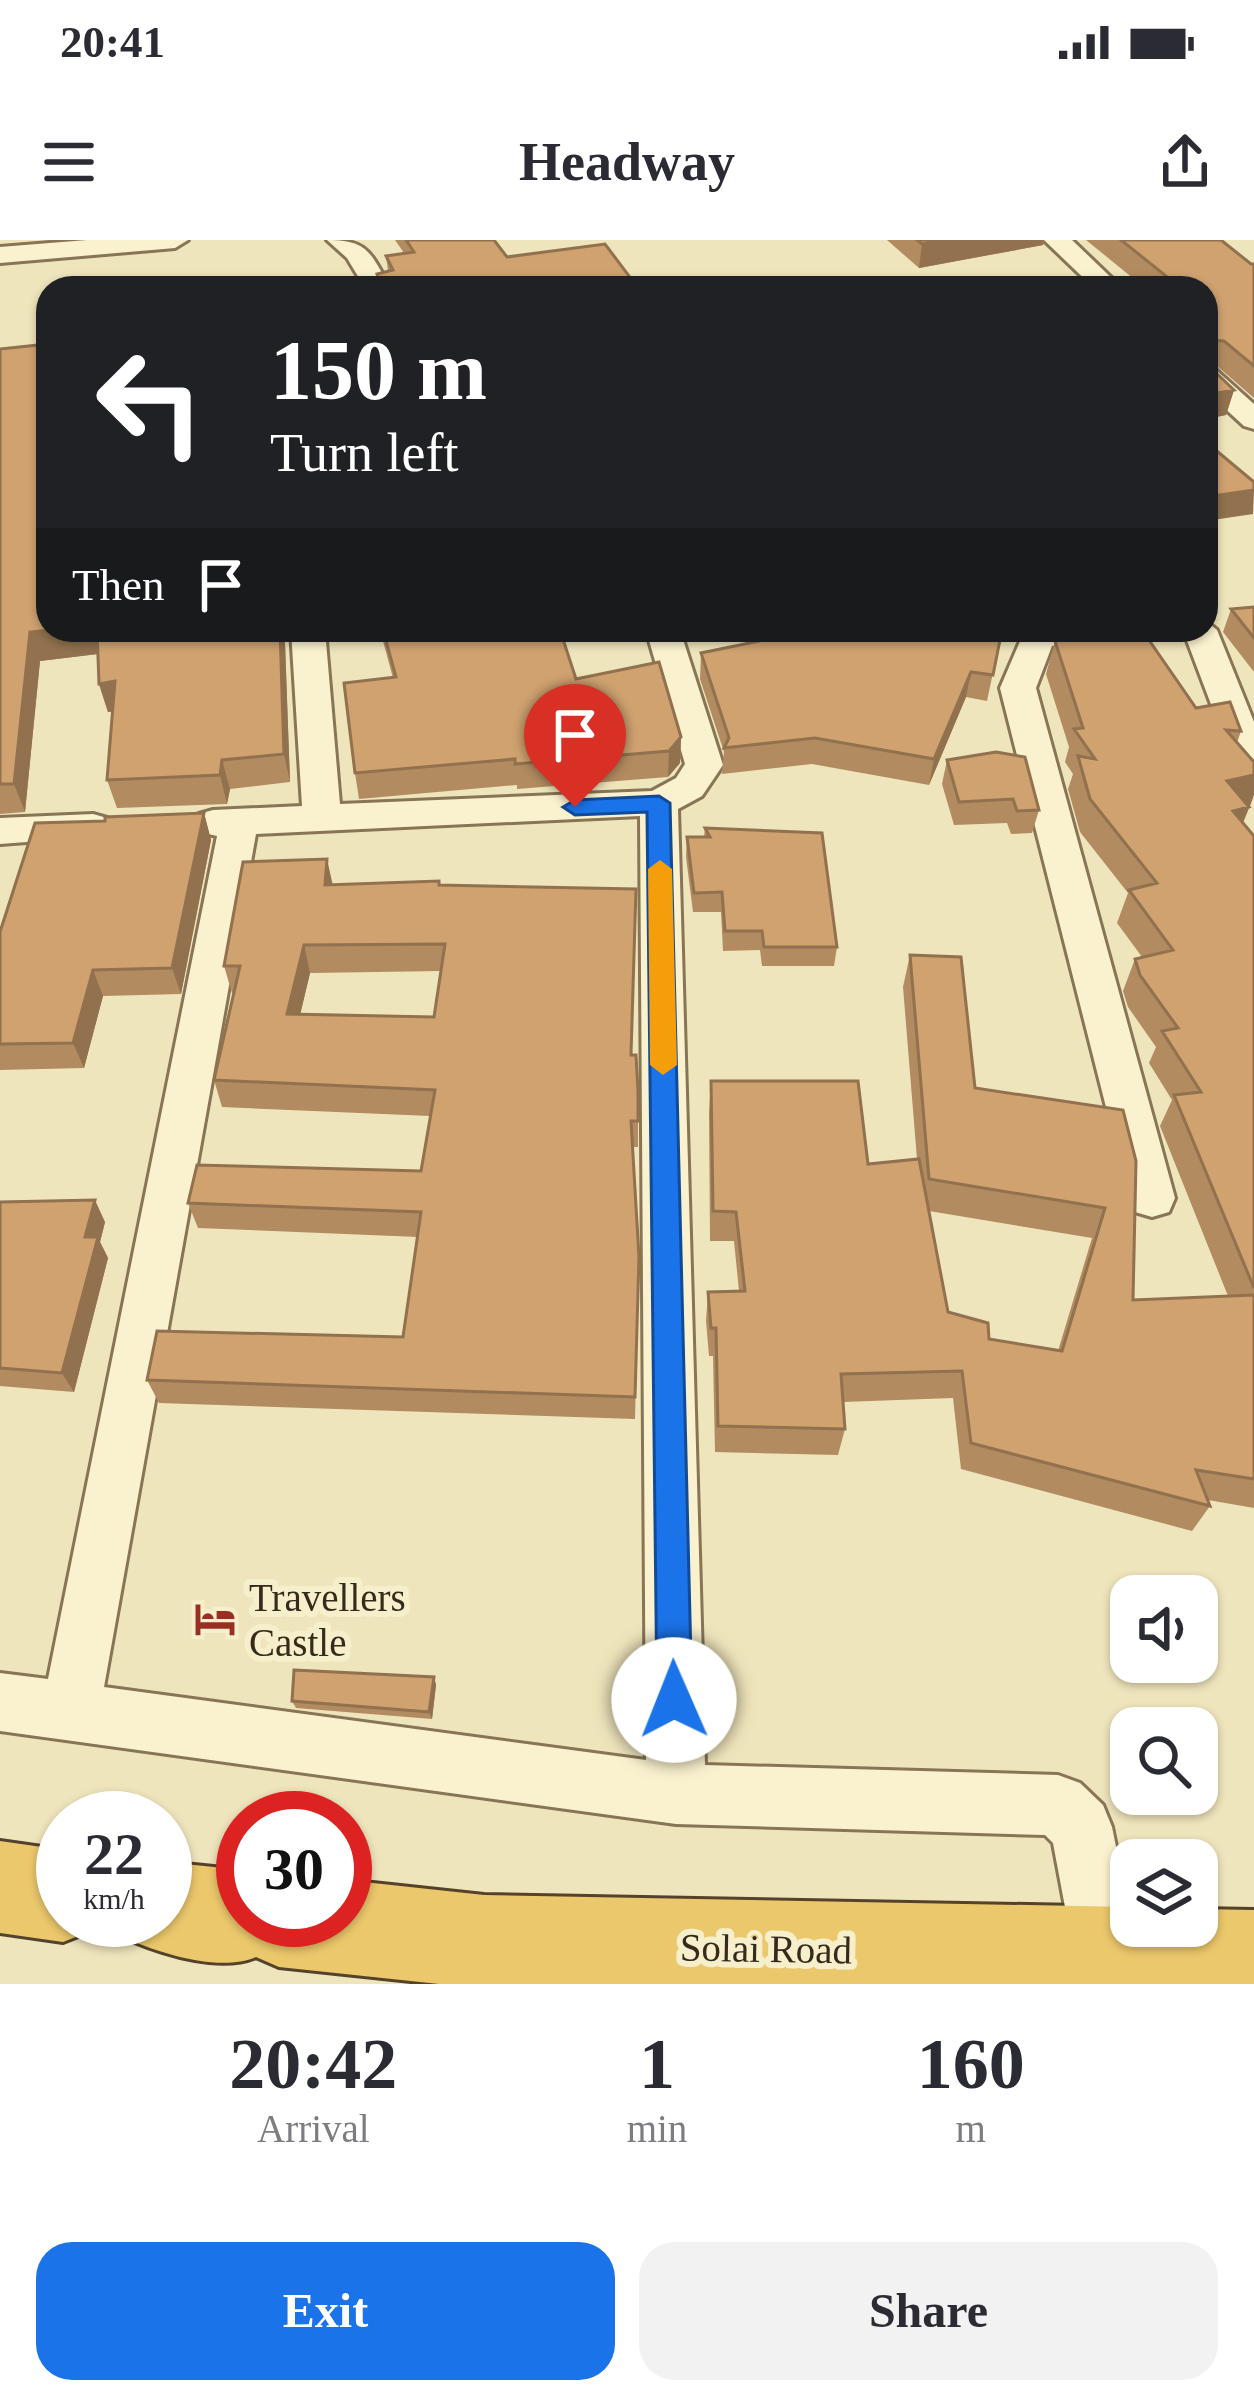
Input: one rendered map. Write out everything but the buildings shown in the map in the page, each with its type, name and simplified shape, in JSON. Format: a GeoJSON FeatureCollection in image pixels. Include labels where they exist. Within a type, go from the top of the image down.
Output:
{"type":"FeatureCollection","features":[{"type":"Feature","properties":{"kind":"highway"},"geometry":{"type":"LineString","coordinates":[[0,1887],[36,1892]]}},
{"type":"Feature","properties":{"kind":"highway","name":"Solai Road"},"geometry":{"type":"LineString","coordinates":[[372,1930],[484,1942],[1254,1957]]}},
{"type":"Feature","properties":{"kind":"street"},"geometry":{"type":"LineString","coordinates":[[0,255],[175,240]]}},
{"type":"Feature","properties":{"kind":"street"},"geometry":{"type":"LineString","coordinates":[[340,240],[357,253],[371,276]]}},
{"type":"Feature","properties":{"kind":"street"},"geometry":{"type":"LineString","coordinates":[[1057,240],[1096,276]]}},
{"type":"Feature","properties":{"kind":"street"},"geometry":{"type":"LineString","coordinates":[[1218,387],[1254,420]]}},
{"type":"Feature","properties":{"kind":"street"},"geometry":{"type":"LineString","coordinates":[[309,642],[322,819]]}},
{"type":"Feature","properties":{"kind":"street"},"geometry":{"type":"LineString","coordinates":[[167,824],[659,803],[689,787],[704,765],[667,642]]}},
{"type":"Feature","properties":{"kind":"street"},"geometry":{"type":"LineString","coordinates":[[1037,642],[1018,688],[1152,1198]]}},
{"type":"Feature","properties":{"kind":"street"},"geometry":{"type":"LineString","coordinates":[[1205,642],[1254,768]]}},
{"type":"Feature","properties":{"kind":"street"},"geometry":{"type":"LineString","coordinates":[[659,803],[676,1794]]}},
{"type":"Feature","properties":{"kind":"street"},"geometry":{"type":"LineString","coordinates":[[70,1714],[239,822]]}},
{"type":"Feature","properties":{"kind":"street"},"geometry":{"type":"LineString","coordinates":[[0,830],[119,826]]}},
{"type":"Feature","properties":{"kind":"street"},"geometry":{"type":"LineString","coordinates":[[0,1702],[676,1794],[1058,1805],[1081,1827],[1106,1954]]}},
{"type":"Feature","properties":{"kind":"slow traffic"},"geometry":{"type":"LineString","coordinates":[[660,869],[663,1065]]}},
{"type":"Feature","properties":{"kind":"place","name":"Travellers Castle"},"geometry":{"type":"Point","coordinates":[215,1619]}},
{"type":"Feature","properties":{"kind":"route"},"geometry":{"type":"LineString","coordinates":[[575,807],[659,803],[674,1700]]}}]}
